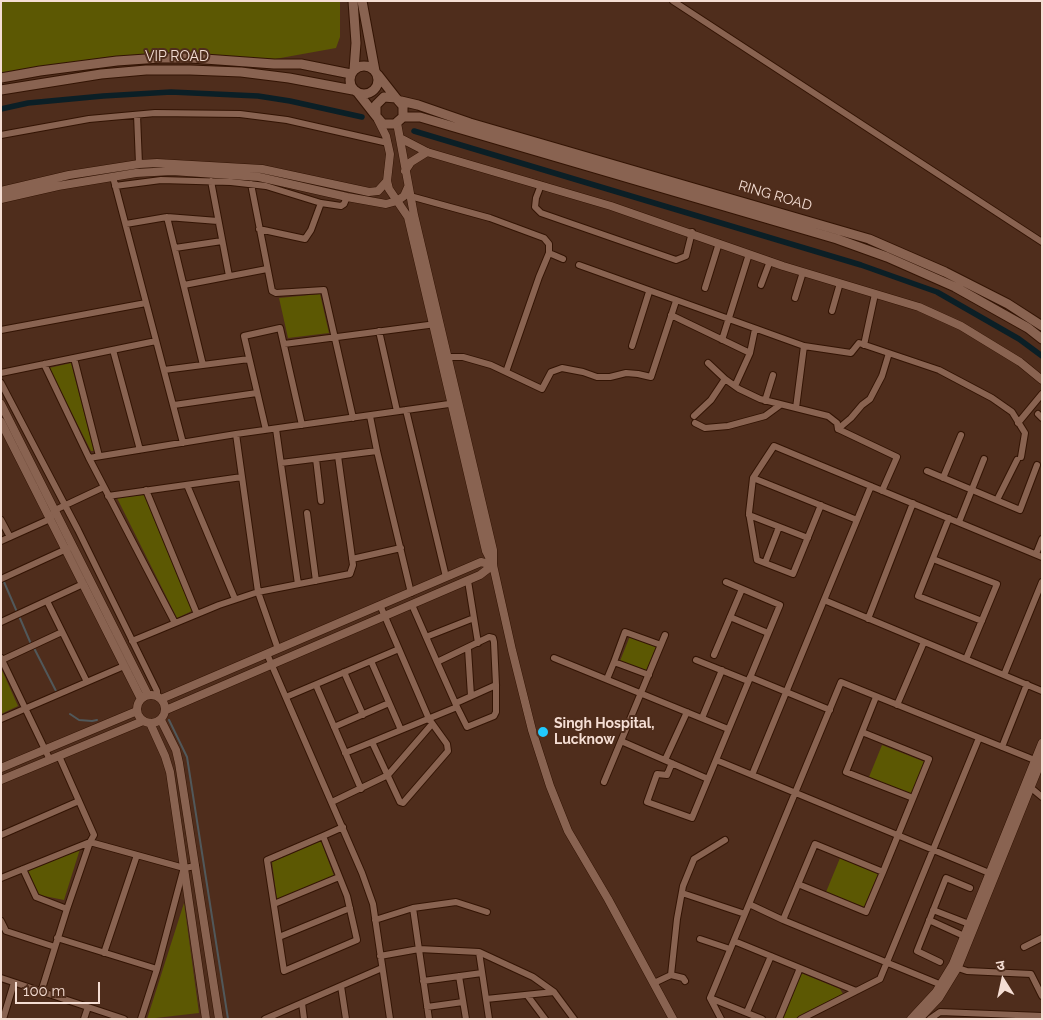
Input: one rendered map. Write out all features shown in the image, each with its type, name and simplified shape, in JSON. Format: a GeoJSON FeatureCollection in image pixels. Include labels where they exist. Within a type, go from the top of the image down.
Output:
{"type":"FeatureCollection","features":[{"type":"Feature","properties":{"kind":"main road"},"geometry":{"type":"LineString","coordinates":[[353,1],[356,42],[350,85],[384,124],[389,125],[400,120],[420,116],[836,239],[887,257],[955,288],[1028,328],[1042,339]]}},
{"type":"Feature","properties":{"kind":"main road"},"geometry":{"type":"LineString","coordinates":[[356,92],[364,95],[374,91],[377,86],[362,1]]}},
{"type":"Feature","properties":{"kind":"main road","name":"VIP ROAD"},"geometry":{"type":"LineString","coordinates":[[1,78],[108,63],[160,58],[301,64],[352,72]]}},
{"type":"Feature","properties":{"kind":"main road"},"geometry":{"type":"LineString","coordinates":[[352,72],[365,66],[376,73],[398,99],[404,112],[400,120]]}},
{"type":"Feature","properties":{"kind":"main road","name":"VIP ROAD"},"geometry":{"type":"LineString","coordinates":[[1,90],[101,74],[146,70],[190,70],[242,72],[289,78],[356,92]]}},
{"type":"Feature","properties":{"kind":"main road"},"geometry":{"type":"LineString","coordinates":[[377,118],[375,110],[379,100],[384,97],[398,99]]}},
{"type":"Feature","properties":{"kind":"main road","name":"RING ROAD"},"geometry":{"type":"LineString","coordinates":[[398,99],[470,123],[870,239],[945,272],[1008,304],[1042,326]]}},
{"type":"Feature","properties":{"kind":"street"},"geometry":{"type":"LineString","coordinates":[[673,1],[1042,242]]}},
{"type":"Feature","properties":{"kind":"street"},"geometry":{"type":"LineString","coordinates":[[1,135],[89,119],[155,113],[240,114],[287,120],[388,143]]}},
{"type":"Feature","properties":{"kind":"street"},"geometry":{"type":"LineString","coordinates":[[137,115],[139,164]]}},
{"type":"Feature","properties":{"kind":"street"},"geometry":{"type":"LineString","coordinates":[[377,118],[388,143],[390,154],[388,189],[408,217],[455,403],[486,551],[493,565],[530,721],[550,786],[568,831],[674,1019]]}},
{"type":"Feature","properties":{"kind":"street"},"geometry":{"type":"LineString","coordinates":[[400,120],[400,138],[405,171],[436,324],[448,357],[455,403]]}},
{"type":"Feature","properties":{"kind":"street"},"geometry":{"type":"LineString","coordinates":[[400,138],[427,152],[611,206],[692,232],[803,272],[919,307],[961,326],[1020,362],[1042,380]]}},
{"type":"Feature","properties":{"kind":"street"},"geometry":{"type":"LineString","coordinates":[[405,171],[411,162],[427,152]]}},
{"type":"Feature","properties":{"kind":"street"},"geometry":{"type":"LineString","coordinates":[[1,191],[69,175],[139,164],[262,169],[369,192],[378,191],[387,181]]}},
{"type":"Feature","properties":{"kind":"street"},"geometry":{"type":"LineString","coordinates":[[1,199],[58,186],[136,173],[172,171],[259,177],[386,204],[397,201],[404,196],[408,184]]}},
{"type":"Feature","properties":{"kind":"street"},"geometry":{"type":"LineString","coordinates":[[112,177],[183,443]]}},
{"type":"Feature","properties":{"kind":"street"},"geometry":{"type":"LineString","coordinates":[[115,186],[161,180],[251,184],[266,186],[321,203],[341,206],[345,203],[347,197]]}},
{"type":"Feature","properties":{"kind":"street"},"geometry":{"type":"LineString","coordinates":[[211,182],[229,276]]}},
{"type":"Feature","properties":{"kind":"street"},"geometry":{"type":"LineString","coordinates":[[251,184],[272,291],[276,293],[324,290],[353,418]]}},
{"type":"Feature","properties":{"kind":"street"},"geometry":{"type":"LineString","coordinates":[[541,185],[535,207],[541,213],[676,260],[686,256],[692,232]]}},
{"type":"Feature","properties":{"kind":"street"},"geometry":{"type":"LineString","coordinates":[[410,196],[490,218],[544,238],[549,244],[549,253],[506,372]]}},
{"type":"Feature","properties":{"kind":"street"},"geometry":{"type":"LineString","coordinates":[[259,229],[305,239],[311,230],[321,203]]}},
{"type":"Feature","properties":{"kind":"street"},"geometry":{"type":"LineString","coordinates":[[126,224],[168,217],[218,221]]}},
{"type":"Feature","properties":{"kind":"street"},"geometry":{"type":"LineString","coordinates":[[168,217],[203,365]]}},
{"type":"Feature","properties":{"kind":"street"},"geometry":{"type":"LineString","coordinates":[[175,248],[222,241]]}},
{"type":"Feature","properties":{"kind":"street"},"geometry":{"type":"LineString","coordinates":[[706,288],[719,243]]}},
{"type":"Feature","properties":{"kind":"street"},"geometry":{"type":"LineString","coordinates":[[549,253],[563,259]]}},
{"type":"Feature","properties":{"kind":"street"},"geometry":{"type":"LineString","coordinates":[[722,340],[749,254]]}},
{"type":"Feature","properties":{"kind":"street"},"geometry":{"type":"LineString","coordinates":[[761,285],[770,261]]}},
{"type":"Feature","properties":{"kind":"street"},"geometry":{"type":"LineString","coordinates":[[579,265],[649,292],[804,346],[851,353],[858,343],[939,370],[963,382],[1012,412],[1025,434],[1019,458],[997,500]]}},
{"type":"Feature","properties":{"kind":"street"},"geometry":{"type":"LineString","coordinates":[[184,284],[267,268]]}},
{"type":"Feature","properties":{"kind":"street"},"geometry":{"type":"LineString","coordinates":[[795,298],[803,272]]}},
{"type":"Feature","properties":{"kind":"street"},"geometry":{"type":"LineString","coordinates":[[832,310],[840,283]]}},
{"type":"Feature","properties":{"kind":"street"},"geometry":{"type":"LineString","coordinates":[[632,346],[649,292]]}},
{"type":"Feature","properties":{"kind":"street"},"geometry":{"type":"LineString","coordinates":[[864,345],[875,294]]}},
{"type":"Feature","properties":{"kind":"street"},"geometry":{"type":"LineString","coordinates":[[448,357],[463,357],[491,365],[542,389],[551,372],[562,368],[583,372],[597,378],[626,373],[651,377],[676,301]]}},
{"type":"Feature","properties":{"kind":"street"},"geometry":{"type":"LineString","coordinates":[[1,330],[146,303]]}},
{"type":"Feature","properties":{"kind":"street"},"geometry":{"type":"LineString","coordinates":[[671,316],[750,353]]}},
{"type":"Feature","properties":{"kind":"street"},"geometry":{"type":"LineString","coordinates":[[284,344],[436,324]]}},
{"type":"Feature","properties":{"kind":"street"},"geometry":{"type":"LineString","coordinates":[[266,430],[244,336],[280,328],[302,425]]}},
{"type":"Feature","properties":{"kind":"street"},"geometry":{"type":"LineString","coordinates":[[735,386],[750,353],[756,329]]}},
{"type":"Feature","properties":{"kind":"street"},"geometry":{"type":"LineString","coordinates":[[379,331],[397,411]]}},
{"type":"Feature","properties":{"kind":"street"},"geometry":{"type":"LineString","coordinates":[[1,373],[156,341]]}},
{"type":"Feature","properties":{"kind":"street"},"geometry":{"type":"LineString","coordinates":[[796,408],[804,346]]}},
{"type":"Feature","properties":{"kind":"street"},"geometry":{"type":"LineString","coordinates":[[113,350],[140,450]]}},
{"type":"Feature","properties":{"kind":"street"},"geometry":{"type":"LineString","coordinates":[[838,429],[870,399],[882,376],[889,353]]}},
{"type":"Feature","properties":{"kind":"street"},"geometry":{"type":"LineString","coordinates":[[74,358],[99,456]]}},
{"type":"Feature","properties":{"kind":"street"},"geometry":{"type":"LineString","coordinates":[[164,370],[249,359]]}},
{"type":"Feature","properties":{"kind":"street"},"geometry":{"type":"LineString","coordinates":[[708,363],[724,379],[735,386],[765,401],[828,416],[837,423],[838,429]]}},
{"type":"Feature","properties":{"kind":"street"},"geometry":{"type":"LineString","coordinates":[[44,364],[108,496],[175,623]]}},
{"type":"Feature","properties":{"kind":"street"},"geometry":{"type":"LineString","coordinates":[[765,401],[774,375]]}},
{"type":"Feature","properties":{"kind":"street"},"geometry":{"type":"LineString","coordinates":[[724,379],[711,400],[695,420],[705,428],[728,426],[765,416],[780,405]]}},
{"type":"Feature","properties":{"kind":"street"},"geometry":{"type":"LineString","coordinates":[[1,383],[132,641],[156,691],[152,697]]}},
{"type":"Feature","properties":{"kind":"street"},"geometry":{"type":"LineString","coordinates":[[174,405],[257,393]]}},
{"type":"Feature","properties":{"kind":"street"},"geometry":{"type":"LineString","coordinates":[[1018,423],[1042,394]]}},
{"type":"Feature","properties":{"kind":"street"},"geometry":{"type":"LineString","coordinates":[[89,458],[236,434],[455,403]]}},
{"type":"Feature","properties":{"kind":"street"},"geometry":{"type":"LineString","coordinates":[[1,404],[55,510],[83,584],[124,666],[152,697],[165,704],[166,710]]}},
{"type":"Feature","properties":{"kind":"street"},"geometry":{"type":"LineString","coordinates":[[406,410],[446,577]]}},
{"type":"Feature","properties":{"kind":"street"},"geometry":{"type":"LineString","coordinates":[[370,416],[411,593]]}},
{"type":"Feature","properties":{"kind":"street"},"geometry":{"type":"LineString","coordinates":[[1,422],[5,437],[50,519],[69,547],[152,697]]}},
{"type":"Feature","properties":{"kind":"street"},"geometry":{"type":"LineString","coordinates":[[276,429],[298,584]]}},
{"type":"Feature","properties":{"kind":"street"},"geometry":{"type":"LineString","coordinates":[[838,429],[897,457],[882,491]]}},
{"type":"Feature","properties":{"kind":"street"},"geometry":{"type":"LineString","coordinates":[[236,434],[258,592],[278,649]]}},
{"type":"Feature","properties":{"kind":"street"},"geometry":{"type":"LineString","coordinates":[[943,478],[961,436]]}},
{"type":"Feature","properties":{"kind":"street"},"geometry":{"type":"LineString","coordinates":[[821,505],[793,574],[757,560],[749,515],[754,478],[774,446],[1039,555],[1042,539]]}},
{"type":"Feature","properties":{"kind":"street"},"geometry":{"type":"LineString","coordinates":[[281,464],[377,451]]}},
{"type":"Feature","properties":{"kind":"street"},"geometry":{"type":"LineString","coordinates":[[132,641],[197,614],[258,592],[350,574],[352,560],[338,456]]}},
{"type":"Feature","properties":{"kind":"street"},"geometry":{"type":"LineString","coordinates":[[316,459],[321,501]]}},
{"type":"Feature","properties":{"kind":"street"},"geometry":{"type":"LineString","coordinates":[[959,522],[984,459]]}},
{"type":"Feature","properties":{"kind":"street"},"geometry":{"type":"LineString","coordinates":[[927,472],[1020,510],[1037,465]]}},
{"type":"Feature","properties":{"kind":"street"},"geometry":{"type":"LineString","coordinates":[[108,496],[242,477]]}},
{"type":"Feature","properties":{"kind":"street"},"geometry":{"type":"LineString","coordinates":[[754,478],[857,520]]}},
{"type":"Feature","properties":{"kind":"street"},"geometry":{"type":"LineString","coordinates":[[187,484],[234,600]]}},
{"type":"Feature","properties":{"kind":"street"},"geometry":{"type":"LineString","coordinates":[[752,775],[871,486]]}},
{"type":"Feature","properties":{"kind":"street"},"geometry":{"type":"LineString","coordinates":[[1,541],[50,519],[55,510],[104,487]]}},
{"type":"Feature","properties":{"kind":"street"},"geometry":{"type":"LineString","coordinates":[[146,490],[197,614]]}},
{"type":"Feature","properties":{"kind":"street"},"geometry":{"type":"LineString","coordinates":[[868,619],[913,504]]}},
{"type":"Feature","properties":{"kind":"street"},"geometry":{"type":"LineString","coordinates":[[307,513],[316,581]]}},
{"type":"Feature","properties":{"kind":"street"},"geometry":{"type":"LineString","coordinates":[[749,515],[808,538]]}},
{"type":"Feature","properties":{"kind":"street"},"geometry":{"type":"LineString","coordinates":[[949,518],[918,596],[982,621]]}},
{"type":"Feature","properties":{"kind":"street"},"geometry":{"type":"LineString","coordinates":[[1,520],[10,537]]}},
{"type":"Feature","properties":{"kind":"street"},"geometry":{"type":"LineString","coordinates":[[764,563],[779,527]]}},
{"type":"Feature","properties":{"kind":"street"},"geometry":{"type":"LineString","coordinates":[[4,578],[69,547]]}},
{"type":"Feature","properties":{"kind":"street"},"geometry":{"type":"LineString","coordinates":[[352,560],[401,548]]}},
{"type":"Feature","properties":{"kind":"street"},"geometry":{"type":"LineString","coordinates":[[933,559],[997,584],[966,659]]}},
{"type":"Feature","properties":{"kind":"street"},"geometry":{"type":"LineString","coordinates":[[160,720],[178,756],[219,1018],[207,1019],[170,772],[165,756],[146,722],[137,714],[138,703],[267,654],[481,562],[493,565]]}},
{"type":"Feature","properties":{"kind":"street"},"geometry":{"type":"LineString","coordinates":[[1,780],[146,722],[156,723],[166,710],[480,576],[493,565]]}},
{"type":"Feature","properties":{"kind":"street"},"geometry":{"type":"LineString","coordinates":[[468,581],[478,643]]}},
{"type":"Feature","properties":{"kind":"street"},"geometry":{"type":"LineString","coordinates":[[672,764],[667,775],[657,774],[647,802],[692,818],[780,605],[726,582]]}},
{"type":"Feature","properties":{"kind":"street"},"geometry":{"type":"LineString","coordinates":[[1004,675],[1042,582]]}},
{"type":"Feature","properties":{"kind":"street"},"geometry":{"type":"LineString","coordinates":[[1,622],[83,584]]}},
{"type":"Feature","properties":{"kind":"street"},"geometry":{"type":"LineString","coordinates":[[714,655],[742,589]]}},
{"type":"Feature","properties":{"kind":"street"},"geometry":{"type":"LineString","coordinates":[[824,600],[1042,690]]}},
{"type":"Feature","properties":{"kind":"street"},"geometry":{"type":"LineString","coordinates":[[47,601],[87,682]]}},
{"type":"Feature","properties":{"kind":"street"},"geometry":{"type":"LineString","coordinates":[[412,605],[426,637],[437,662],[456,705],[467,727],[492,717],[496,712],[493,638],[490,637],[437,662]]}},
{"type":"Feature","properties":{"kind":"street"},"geometry":{"type":"LineString","coordinates":[[372,742],[400,802],[403,803],[448,751],[447,744],[431,721],[380,606]]}},
{"type":"Feature","properties":{"kind":"street"},"geometry":{"type":"LineString","coordinates":[[730,617],[768,633]]}},
{"type":"Feature","properties":{"kind":"street"},"geometry":{"type":"LineString","coordinates":[[426,637],[474,618]]}},
{"type":"Feature","properties":{"kind":"street"},"geometry":{"type":"LineString","coordinates":[[50,760],[2,659],[62,632]]}},
{"type":"Feature","properties":{"kind":"street"},"geometry":{"type":"LineString","coordinates":[[607,679],[625,632],[661,645]]}},
{"type":"Feature","properties":{"kind":"street"},"geometry":{"type":"LineString","coordinates":[[604,782],[665,635]]}},
{"type":"Feature","properties":{"kind":"street"},"geometry":{"type":"LineString","coordinates":[[898,705],[924,642]]}},
{"type":"Feature","properties":{"kind":"street"},"geometry":{"type":"LineString","coordinates":[[286,697],[399,649]]}},
{"type":"Feature","properties":{"kind":"street"},"geometry":{"type":"LineString","coordinates":[[468,649],[471,696]]}},
{"type":"Feature","properties":{"kind":"street"},"geometry":{"type":"LineString","coordinates":[[267,654],[362,873],[372,904],[390,1019]]}},
{"type":"Feature","properties":{"kind":"street"},"geometry":{"type":"LineString","coordinates":[[554,658],[728,729]]}},
{"type":"Feature","properties":{"kind":"street"},"geometry":{"type":"LineString","coordinates":[[696,660],[830,710]]}},
{"type":"Feature","properties":{"kind":"street"},"geometry":{"type":"LineString","coordinates":[[371,661],[401,730]]}},
{"type":"Feature","properties":{"kind":"street"},"geometry":{"type":"LineString","coordinates":[[614,662],[649,674]]}},
{"type":"Feature","properties":{"kind":"street"},"geometry":{"type":"LineString","coordinates":[[1,719],[124,666]]}},
{"type":"Feature","properties":{"kind":"street"},"geometry":{"type":"LineString","coordinates":[[702,718],[722,670]]}},
{"type":"Feature","properties":{"kind":"street"},"geometry":{"type":"LineString","coordinates":[[344,672],[363,715]]}},
{"type":"Feature","properties":{"kind":"street"},"geometry":{"type":"LineString","coordinates":[[710,998],[841,682],[1039,761]]}},
{"type":"Feature","properties":{"kind":"street"},"geometry":{"type":"LineString","coordinates":[[316,684],[361,788]]}},
{"type":"Feature","properties":{"kind":"street"},"geometry":{"type":"LineString","coordinates":[[1002,747],[1027,684]]}},
{"type":"Feature","properties":{"kind":"street"},"geometry":{"type":"LineString","coordinates":[[345,753],[401,730],[431,721],[471,696],[496,685]]}},
{"type":"Feature","properties":{"kind":"street"},"geometry":{"type":"LineString","coordinates":[[876,696],[846,772],[913,798]]}},
{"type":"Feature","properties":{"kind":"street"},"geometry":{"type":"LineString","coordinates":[[334,727],[390,703]]}},
{"type":"Feature","properties":{"kind":"street"},"geometry":{"type":"LineString","coordinates":[[1,768],[137,711]]}},
{"type":"Feature","properties":{"kind":"street"},"geometry":{"type":"LineString","coordinates":[[665,760],[687,712]]}},
{"type":"Feature","properties":{"kind":"street"},"geometry":{"type":"LineString","coordinates":[[332,802],[388,775],[431,721]]}},
{"type":"Feature","properties":{"kind":"street"},"geometry":{"type":"LineString","coordinates":[[798,884],[866,912],[929,759],[862,732]]}},
{"type":"Feature","properties":{"kind":"street"},"geometry":{"type":"LineString","coordinates":[[800,1019],[880,979],[979,738]]}},
{"type":"Feature","properties":{"kind":"street"},"geometry":{"type":"LineString","coordinates":[[621,741],[708,779]]}},
{"type":"Feature","properties":{"kind":"street"},"geometry":{"type":"LineString","coordinates":[[919,1019],[939,998],[969,924],[1030,787],[1039,761],[1042,743]]}},
{"type":"Feature","properties":{"kind":"street"},"geometry":{"type":"LineString","coordinates":[[40,992],[90,842],[94,835],[59,756]]}},
{"type":"Feature","properties":{"kind":"street"},"geometry":{"type":"LineString","coordinates":[[716,760],[992,874]]}},
{"type":"Feature","properties":{"kind":"street"},"geometry":{"type":"LineString","coordinates":[[910,1019],[958,968],[992,874],[1039,761]]}},
{"type":"Feature","properties":{"kind":"street"},"geometry":{"type":"LineString","coordinates":[[1030,787],[1042,797]]}},
{"type":"Feature","properties":{"kind":"street"},"geometry":{"type":"LineString","coordinates":[[1,835],[79,801]]}},
{"type":"Feature","properties":{"kind":"street"},"geometry":{"type":"LineString","coordinates":[[323,836],[347,896],[357,940],[284,971],[267,860],[343,827]]}},
{"type":"Feature","properties":{"kind":"street"},"geometry":{"type":"LineString","coordinates":[[671,975],[682,893],[694,859],[724,840]]}},
{"type":"Feature","properties":{"kind":"street"},"geometry":{"type":"LineString","coordinates":[[1,878],[90,842],[184,868],[196,866]]}},
{"type":"Feature","properties":{"kind":"street"},"geometry":{"type":"LineString","coordinates":[[783,920],[815,844],[882,872]]}},
{"type":"Feature","properties":{"kind":"street"},"geometry":{"type":"LineString","coordinates":[[104,952],[137,855]]}},
{"type":"Feature","properties":{"kind":"street"},"geometry":{"type":"LineString","coordinates":[[141,1019],[157,969],[184,868]]}},
{"type":"Feature","properties":{"kind":"street"},"geometry":{"type":"LineString","coordinates":[[23,869],[36,897],[67,909]]}},
{"type":"Feature","properties":{"kind":"street"},"geometry":{"type":"LineString","coordinates":[[274,904],[339,877]]}},
{"type":"Feature","properties":{"kind":"street"},"geometry":{"type":"LineString","coordinates":[[940,962],[917,951],[933,910],[946,878],[970,888]]}},
{"type":"Feature","properties":{"kind":"street"},"geometry":{"type":"LineString","coordinates":[[682,893],[745,914]]}},
{"type":"Feature","properties":{"kind":"street"},"geometry":{"type":"LineString","coordinates":[[375,920],[413,908],[456,902],[488,912]]}},
{"type":"Feature","properties":{"kind":"street"},"geometry":{"type":"LineString","coordinates":[[750,904],[783,920],[943,986]]}},
{"type":"Feature","properties":{"kind":"street"},"geometry":{"type":"LineString","coordinates":[[279,937],[350,908]]}},
{"type":"Feature","properties":{"kind":"street"},"geometry":{"type":"LineString","coordinates":[[413,908],[429,1019]]}},
{"type":"Feature","properties":{"kind":"street"},"geometry":{"type":"LineString","coordinates":[[933,910],[969,924]]}},
{"type":"Feature","properties":{"kind":"street"},"geometry":{"type":"LineString","coordinates":[[929,920],[964,936]]}},
{"type":"Feature","properties":{"kind":"street"},"geometry":{"type":"LineString","coordinates":[[1,921],[6,931],[55,947]]}},
{"type":"Feature","properties":{"kind":"street"},"geometry":{"type":"LineString","coordinates":[[58,938],[157,969]]}},
{"type":"Feature","properties":{"kind":"street"},"geometry":{"type":"LineString","coordinates":[[1024,947],[1042,938]]}},
{"type":"Feature","properties":{"kind":"street"},"geometry":{"type":"LineString","coordinates":[[700,939],[730,950]]}},
{"type":"Feature","properties":{"kind":"street"},"geometry":{"type":"LineString","coordinates":[[734,940],[856,991]]}},
{"type":"Feature","properties":{"kind":"street"},"geometry":{"type":"LineString","coordinates":[[380,956],[419,949],[479,952],[533,977],[554,992],[574,1019]]}},
{"type":"Feature","properties":{"kind":"street"},"geometry":{"type":"LineString","coordinates":[[479,952],[490,1019]]}},
{"type":"Feature","properties":{"kind":"street"},"geometry":{"type":"LineString","coordinates":[[747,1012],[771,956]]}},
{"type":"Feature","properties":{"kind":"street"},"geometry":{"type":"LineString","coordinates":[[265,1019],[274,1017],[382,968]]}},
{"type":"Feature","properties":{"kind":"street"},"geometry":{"type":"LineString","coordinates":[[779,1019],[800,968]]}},
{"type":"Feature","properties":{"kind":"street"},"geometry":{"type":"LineString","coordinates":[[958,968],[967,971],[1031,974],[1042,996]]}},
{"type":"Feature","properties":{"kind":"street"},"geometry":{"type":"LineString","coordinates":[[424,981],[482,973]]}},
{"type":"Feature","properties":{"kind":"street"},"geometry":{"type":"LineString","coordinates":[[654,983],[671,975],[684,978],[685,981]]}},
{"type":"Feature","properties":{"kind":"street"},"geometry":{"type":"LineString","coordinates":[[459,976],[466,1019]]}},
{"type":"Feature","properties":{"kind":"street"},"geometry":{"type":"LineString","coordinates":[[1,978],[124,1019]]}},
{"type":"Feature","properties":{"kind":"street"},"geometry":{"type":"LineString","coordinates":[[3,1019],[14,983]]}},
{"type":"Feature","properties":{"kind":"street"},"geometry":{"type":"LineString","coordinates":[[341,986],[346,1019]]}},
{"type":"Feature","properties":{"kind":"street"},"geometry":{"type":"LineString","coordinates":[[486,999],[554,992]]}},
{"type":"Feature","properties":{"kind":"street"},"geometry":{"type":"LineString","coordinates":[[527,995],[545,1019]]}},
{"type":"Feature","properties":{"kind":"street"},"geometry":{"type":"LineString","coordinates":[[710,998],[762,1019]]}},
{"type":"Feature","properties":{"kind":"street"},"geometry":{"type":"LineString","coordinates":[[710,998],[721,1019]]}},
{"type":"Feature","properties":{"kind":"street"},"geometry":{"type":"LineString","coordinates":[[427,1007],[463,1002]]}},
{"type":"Feature","properties":{"kind":"street"},"geometry":{"type":"LineString","coordinates":[[302,1003],[304,1019]]}},
{"type":"Feature","properties":{"kind":"street"},"geometry":{"type":"LineString","coordinates":[[84,1019],[88,1007]]}},
{"type":"Feature","properties":{"kind":"street"},"geometry":{"type":"LineString","coordinates":[[930,1019],[939,1012],[1042,1016]]}},
{"type":"Feature","properties":{"kind":"shaded area"},"geometry":{"type":"Polygon","coordinates":[[[1,1],[340,1],[340,37],[336,48],[275,59],[160,54],[106,57],[1,74],[1,1]]]}},
{"type":"Feature","properties":{"kind":"shaded area"},"geometry":{"type":"Polygon","coordinates":[[[320,294],[329,333],[288,338],[279,298],[320,294]]]}},
{"type":"Feature","properties":{"kind":"shaded area"},"geometry":{"type":"Polygon","coordinates":[[[71,363],[94,451],[91,451],[49,368],[71,363]]]}},
{"type":"Feature","properties":{"kind":"shaded area"},"geometry":{"type":"Polygon","coordinates":[[[144,495],[192,611],[177,618],[117,498],[144,495]]]}},
{"type":"Feature","properties":{"kind":"shaded area"},"geometry":{"type":"Polygon","coordinates":[[[630,636],[656,647],[646,671],[620,661],[630,636]]]}},
{"type":"Feature","properties":{"kind":"shaded area"},"geometry":{"type":"Polygon","coordinates":[[[1,668],[18,706],[1,714],[1,668]]]}},
{"type":"Feature","properties":{"kind":"shaded area"},"geometry":{"type":"Polygon","coordinates":[[[882,745],[925,762],[912,795],[869,777],[882,745]]]}},
{"type":"Feature","properties":{"kind":"shaded area"},"geometry":{"type":"Polygon","coordinates":[[[321,841],[334,876],[277,900],[272,862],[321,841]]]}},
{"type":"Feature","properties":{"kind":"shaded area"},"geometry":{"type":"Polygon","coordinates":[[[80,849],[64,900],[39,895],[28,871],[80,849]]]}},
{"type":"Feature","properties":{"kind":"shaded area"},"geometry":{"type":"Polygon","coordinates":[[[840,858],[878,874],[864,907],[826,892],[840,858]]]}},
{"type":"Feature","properties":{"kind":"shaded area"},"geometry":{"type":"Polygon","coordinates":[[[184,903],[199,1013],[147,1019],[184,903]]]}},
{"type":"Feature","properties":{"kind":"shaded area"},"geometry":{"type":"Polygon","coordinates":[[[801,973],[840,989],[843,994],[794,1019],[782,1019],[801,973]]]}},
{"type":"Feature","properties":{"kind":"waterway"},"geometry":{"type":"LineString","coordinates":[[1,109],[28,103],[171,92],[258,96],[362,117]]}},
{"type":"Feature","properties":{"kind":"waterway"},"geometry":{"type":"LineString","coordinates":[[414,131],[861,265],[937,292],[1019,339],[1042,356]]}},
{"type":"Feature","properties":{"kind":"waterway"},"geometry":{"type":"LineString","coordinates":[[1,575],[17,612]]}},
{"type":"Feature","properties":{"kind":"waterway"},"geometry":{"type":"LineString","coordinates":[[19,616],[31,644]]}},
{"type":"Feature","properties":{"kind":"waterway"},"geometry":{"type":"LineString","coordinates":[[34,648],[56,691]]}},
{"type":"Feature","properties":{"kind":"waterway"},"geometry":{"type":"LineString","coordinates":[[70,714],[79,720],[97,720]]}},
{"type":"Feature","properties":{"kind":"waterway"},"geometry":{"type":"LineString","coordinates":[[169,720],[187,757],[228,1019]]}},
{"type":"Feature","properties":{"kind":"place","name":"Singh Hospital, Lucknow"},"geometry":{"type":"Point","coordinates":[543,732]}}]}
